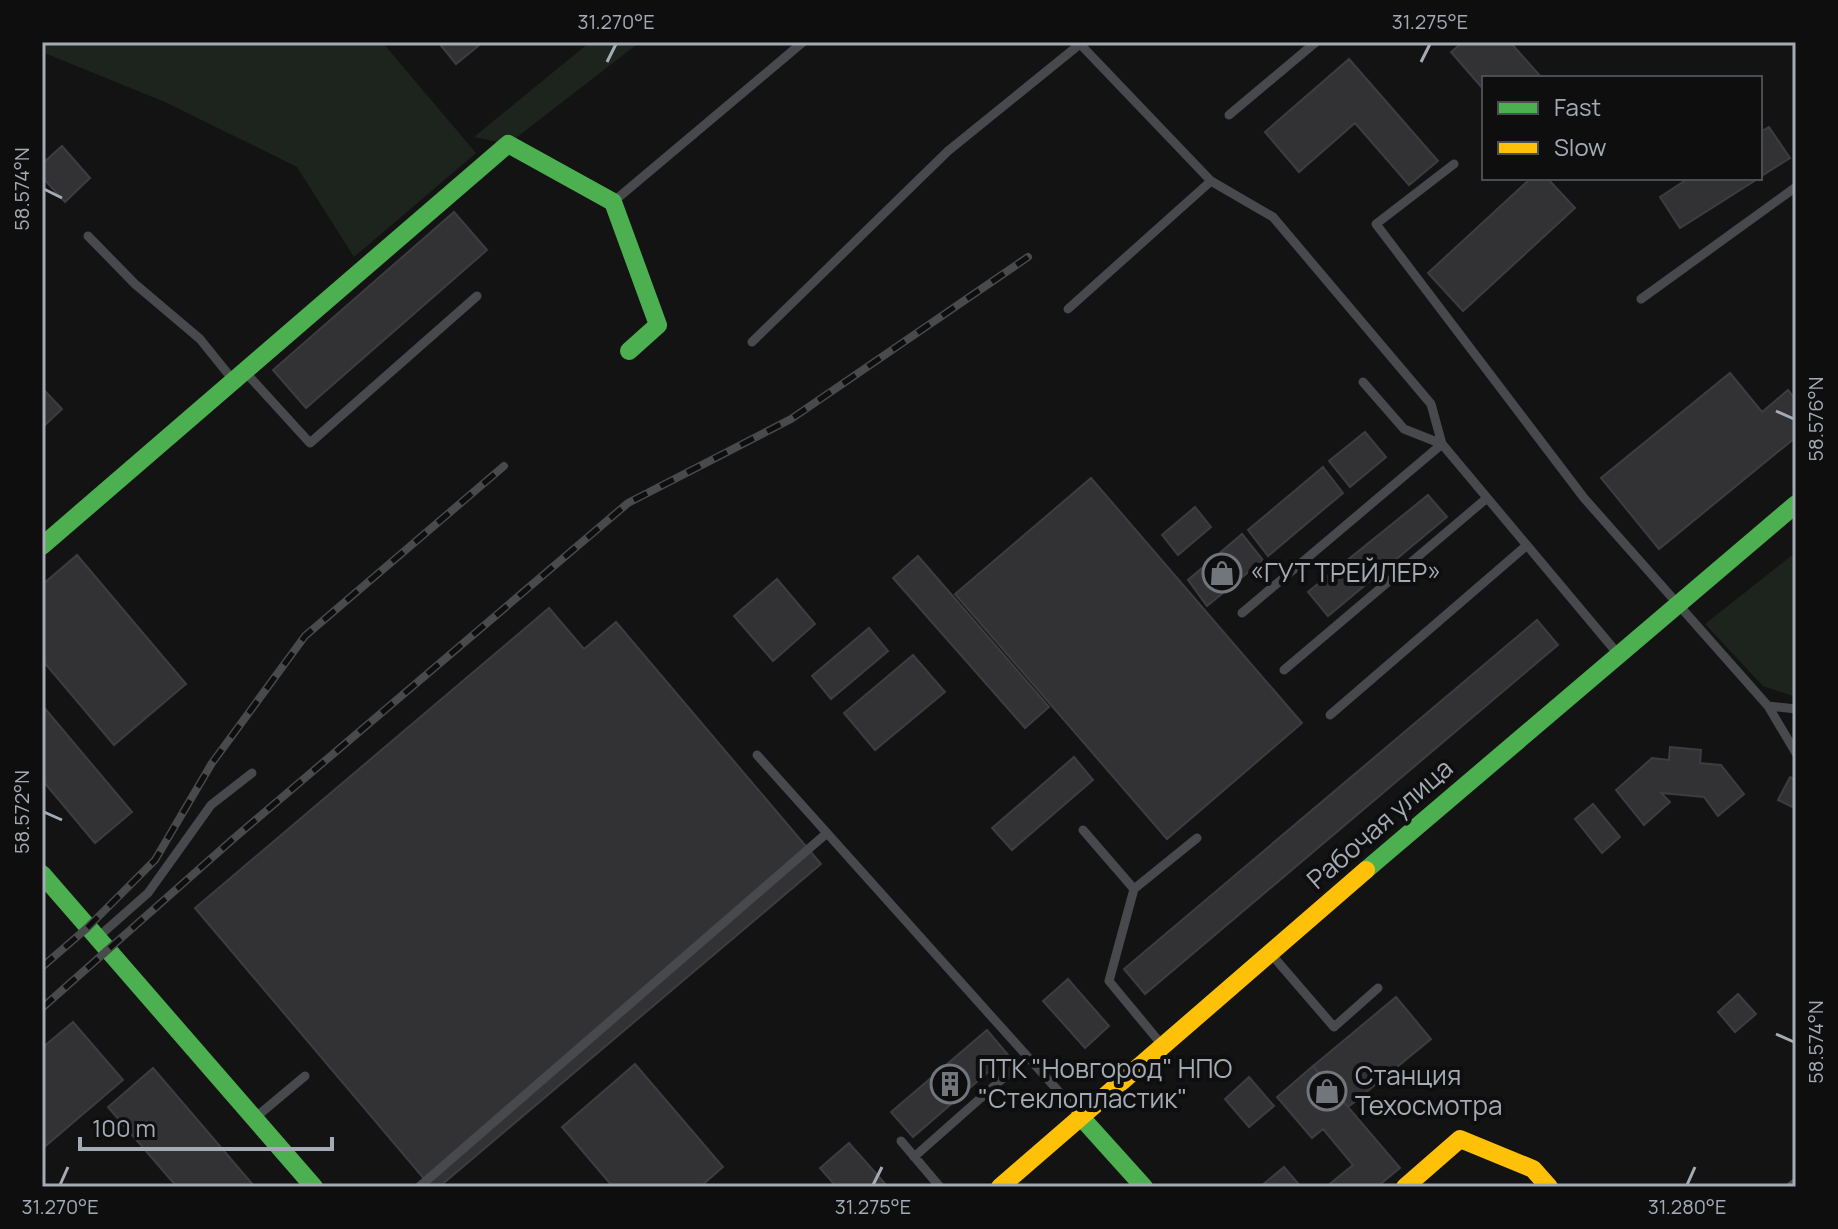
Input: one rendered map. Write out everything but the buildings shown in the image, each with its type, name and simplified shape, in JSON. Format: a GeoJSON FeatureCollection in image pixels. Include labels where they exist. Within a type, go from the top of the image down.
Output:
{"type":"FeatureCollection","features":[{"type":"Feature","properties":{"kind":"street"},"geometry":{"type":"LineString","coordinates":[[42,546],[508,144],[613,202],[658,325],[629,351]]}},
{"type":"Feature","properties":{"kind":"street","name":"Рабочая улица"},"geometry":{"type":"LineString","coordinates":[[1000,1187],[1796,504]]}},
{"type":"Feature","properties":{"kind":"street"},"geometry":{"type":"LineString","coordinates":[[42,874],[314,1187]]}},
{"type":"Feature","properties":{"kind":"street"},"geometry":{"type":"LineString","coordinates":[[1080,1116],[1144,1187]]}},
{"type":"Feature","properties":{"kind":"street"},"geometry":{"type":"LineString","coordinates":[[1405,1187],[1460,1139],[1533,1169],[1549,1187]]}},
{"type":"Feature","properties":{"kind":"lane"},"geometry":{"type":"LineString","coordinates":[[613,202],[803,42]]}},
{"type":"Feature","properties":{"kind":"lane"},"geometry":{"type":"LineString","coordinates":[[1229,115],[1316,42]]}},
{"type":"Feature","properties":{"kind":"lane"},"geometry":{"type":"LineString","coordinates":[[752,342],[948,151],[1080,44],[1211,181],[1273,217],[1431,404],[1442,444],[1618,654]]}},
{"type":"Feature","properties":{"kind":"lane"},"geometry":{"type":"LineString","coordinates":[[1454,164],[1376,224],[1584,498],[1768,706],[1796,753]]}},
{"type":"Feature","properties":{"kind":"lane"},"geometry":{"type":"LineString","coordinates":[[1068,309],[1211,181]]}},
{"type":"Feature","properties":{"kind":"lane"},"geometry":{"type":"LineString","coordinates":[[1641,299],[1796,187]]}},
{"type":"Feature","properties":{"kind":"lane"},"geometry":{"type":"LineString","coordinates":[[88,236],[135,284],[200,339],[310,443],[477,296]]}},
{"type":"Feature","properties":{"kind":"lane"},"geometry":{"type":"LineString","coordinates":[[1363,382],[1404,429],[1442,444]]}},
{"type":"Feature","properties":{"kind":"lane"},"geometry":{"type":"LineString","coordinates":[[1242,613],[1442,444]]}},
{"type":"Feature","properties":{"kind":"lane"},"geometry":{"type":"LineString","coordinates":[[1284,670],[1487,498]]}},
{"type":"Feature","properties":{"kind":"lane"},"geometry":{"type":"LineString","coordinates":[[1330,715],[1526,546]]}},
{"type":"Feature","properties":{"kind":"lane"},"geometry":{"type":"LineString","coordinates":[[1768,706],[1796,709]]}},
{"type":"Feature","properties":{"kind":"lane"},"geometry":{"type":"LineString","coordinates":[[757,755],[1080,1116]]}},
{"type":"Feature","properties":{"kind":"lane"},"geometry":{"type":"LineString","coordinates":[[96,938],[148,893],[211,805],[252,773]]}},
{"type":"Feature","properties":{"kind":"lane"},"geometry":{"type":"LineString","coordinates":[[1083,830],[1134,889]]}},
{"type":"Feature","properties":{"kind":"lane"},"geometry":{"type":"LineString","coordinates":[[419,1187],[827,833]]}},
{"type":"Feature","properties":{"kind":"lane"},"geometry":{"type":"LineString","coordinates":[[1163,1046],[1109,981],[1134,889],[1197,838]]}},
{"type":"Feature","properties":{"kind":"lane"},"geometry":{"type":"LineString","coordinates":[[1270,953],[1334,1027],[1378,988]]}},
{"type":"Feature","properties":{"kind":"lane"},"geometry":{"type":"LineString","coordinates":[[914,1157],[1027,1057]]}},
{"type":"Feature","properties":{"kind":"lane"},"geometry":{"type":"LineString","coordinates":[[254,1118],[305,1076]]}},
{"type":"Feature","properties":{"kind":"lane"},"geometry":{"type":"LineString","coordinates":[[901,1141],[940,1187]]}},
{"type":"Feature","properties":{"kind":"lane"},"geometry":{"type":"LineString","coordinates":[[1790,1187],[1796,1182]]}},
{"type":"Feature","properties":{"kind":"shaded area"},"geometry":{"type":"Polygon","coordinates":[[[42,42],[382,42],[476,153],[354,257],[297,167],[165,102],[42,52],[42,42]]]}},
{"type":"Feature","properties":{"kind":"shaded area"},"geometry":{"type":"Polygon","coordinates":[[[590,42],[640,42],[508,144],[474,137],[590,42]]]}},
{"type":"Feature","properties":{"kind":"shaded area"},"geometry":{"type":"Polygon","coordinates":[[[1796,552],[1796,697],[1763,686],[1705,624],[1796,552]]]}},
{"type":"Feature","properties":{"kind":"railway"},"geometry":{"type":"LineString","coordinates":[[42,1008],[232,840],[628,503],[791,419],[1028,257]]}},
{"type":"Feature","properties":{"kind":"railway"},"geometry":{"type":"LineString","coordinates":[[42,967],[87,928],[155,860],[212,763],[305,636],[504,466]]}},
{"type":"Feature","properties":{"kind":"traffic: fast"},"geometry":{"type":"LineString","coordinates":[[42,546],[508,144],[613,202],[658,325],[629,351]]}},
{"type":"Feature","properties":{"kind":"traffic: fast"},"geometry":{"type":"LineString","coordinates":[[1366,870],[1796,504]]}},
{"type":"Feature","properties":{"kind":"traffic: fast"},"geometry":{"type":"LineString","coordinates":[[42,874],[314,1187]]}},
{"type":"Feature","properties":{"kind":"traffic: fast"},"geometry":{"type":"LineString","coordinates":[[1080,1116],[1144,1187]]}},
{"type":"Feature","properties":{"kind":"traffic: slow"},"geometry":{"type":"LineString","coordinates":[[1000,1187],[1366,870]]}},
{"type":"Feature","properties":{"kind":"traffic: slow"},"geometry":{"type":"LineString","coordinates":[[1405,1187],[1460,1139],[1533,1169],[1549,1187]]}},
{"type":"Feature","properties":{"kind":"place","name":"«ГУТ ТРЕЙЛЕР»"},"geometry":{"type":"Point","coordinates":[1222,573]}},
{"type":"Feature","properties":{"kind":"place","name":"ПТК \"Новгород\" НПО \"Стеклопластик\""},"geometry":{"type":"Point","coordinates":[950,1084]}},
{"type":"Feature","properties":{"kind":"place","name":"Станция Техосмотра"},"geometry":{"type":"Point","coordinates":[1327,1091]}}]}
